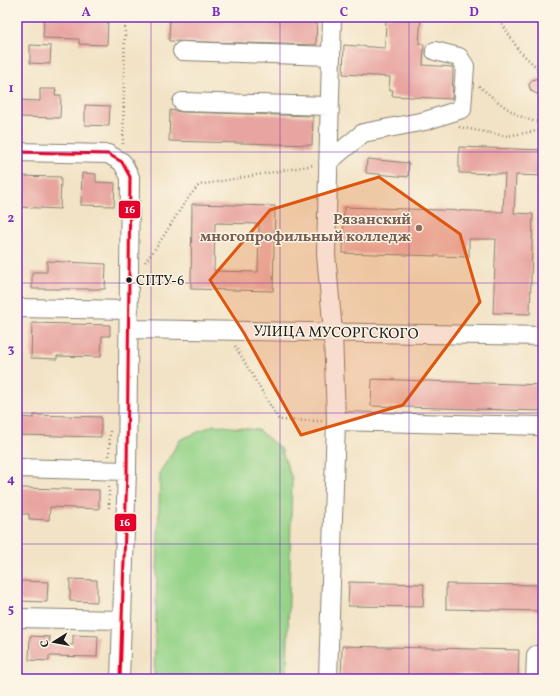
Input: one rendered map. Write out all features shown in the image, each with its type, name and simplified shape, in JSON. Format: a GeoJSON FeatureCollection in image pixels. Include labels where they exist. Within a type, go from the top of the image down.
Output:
{"type":"FeatureCollection","features":[{"type":"Feature","properties":{"kind":"street"},"geometry":{"type":"LineString","coordinates":[[328,679],[336,421],[333,332],[326,254],[332,17]]}},
{"type":"Feature","properties":{"kind":"street"},"geometry":{"type":"LineString","coordinates":[[328,162],[363,133],[425,121],[462,109],[465,66],[459,57],[435,50]]}},
{"type":"Feature","properties":{"kind":"street"},"geometry":{"type":"LineString","coordinates":[[182,51],[331,56]]}},
{"type":"Feature","properties":{"kind":"street"},"geometry":{"type":"LineString","coordinates":[[182,102],[329,106]]}},
{"type":"Feature","properties":{"kind":"street"},"geometry":{"type":"LineString","coordinates":[[17,152],[108,154],[126,170],[130,281],[129,329],[118,471],[122,620],[120,679]]}},
{"type":"Feature","properties":{"kind":"street"},"geometry":{"type":"LineString","coordinates":[[17,308],[129,310]]}},
{"type":"Feature","properties":{"kind":"street","name":"УЛИЦА МУСОРГСКОГО"},"geometry":{"type":"LineString","coordinates":[[129,329],[543,336]]}},
{"type":"Feature","properties":{"kind":"street"},"geometry":{"type":"LineString","coordinates":[[336,421],[540,426]]}},
{"type":"Feature","properties":{"kind":"street"},"geometry":{"type":"LineString","coordinates":[[17,468],[118,471]]}},
{"type":"Feature","properties":{"kind":"street"},"geometry":{"type":"LineString","coordinates":[[17,618],[122,620]]}},
{"type":"Feature","properties":{"kind":"street"},"geometry":{"type":"LineString","coordinates":[[535,679],[536,655]]}},
{"type":"Feature","properties":{"kind":"path"},"geometry":{"type":"LineString","coordinates":[[125,17],[126,170]]}},
{"type":"Feature","properties":{"kind":"path"},"geometry":{"type":"LineString","coordinates":[[498,17],[519,51],[543,73]]}},
{"type":"Feature","properties":{"kind":"path"},"geometry":{"type":"LineString","coordinates":[[479,85],[498,102],[529,122],[543,123]]}},
{"type":"Feature","properties":{"kind":"path"},"geometry":{"type":"LineString","coordinates":[[454,126],[506,136],[543,130]]}},
{"type":"Feature","properties":{"kind":"path"},"geometry":{"type":"LineString","coordinates":[[130,281],[157,247],[190,195],[199,185],[328,162]]}},
{"type":"Feature","properties":{"kind":"path"},"geometry":{"type":"LineString","coordinates":[[225,330],[279,420],[336,421]]}},
{"type":"Feature","properties":{"kind":"path"},"geometry":{"type":"LineString","coordinates":[[108,510],[118,471],[110,424]]}},
{"type":"Feature","properties":{"kind":"highlighted area"},"geometry":{"type":"Polygon","coordinates":[[[379,177],[460,234],[480,302],[403,405],[301,435],[244,333],[210,280],[270,210],[379,177]]]}},
{"type":"Feature","properties":{"kind":"green space"},"geometry":{"type":"Polygon","coordinates":[[[214,425],[258,430],[281,449],[292,479],[286,679],[154,679],[160,472],[180,440],[214,425]]]}},
{"type":"Feature","properties":{"kind":"building"},"geometry":{"type":"Polygon","coordinates":[[[44,17],[108,18],[107,45],[79,44],[79,39],[43,38],[44,17]]]}},
{"type":"Feature","properties":{"kind":"building"},"geometry":{"type":"Polygon","coordinates":[[[170,17],[317,17],[316,45],[169,41],[170,17]]]}},
{"type":"Feature","properties":{"kind":"building"},"geometry":{"type":"Polygon","coordinates":[[[386,17],[421,17],[419,44],[424,44],[423,65],[453,67],[452,99],[392,96],[393,90],[389,90],[390,77],[343,74],[344,45],[385,48],[386,17]]]}},
{"type":"Feature","properties":{"kind":"building"},"geometry":{"type":"Polygon","coordinates":[[[30,45],[51,46],[50,64],[30,63],[30,45]]]}},
{"type":"Feature","properties":{"kind":"building"},"geometry":{"type":"Polygon","coordinates":[[[538,78],[543,80],[543,92],[537,94],[531,91],[529,85],[532,80],[538,78]]]}},
{"type":"Feature","properties":{"kind":"building"},"geometry":{"type":"Polygon","coordinates":[[[40,89],[56,89],[55,95],[61,95],[60,118],[17,117],[17,100],[40,101],[40,89]]]}},
{"type":"Feature","properties":{"kind":"building"},"geometry":{"type":"Polygon","coordinates":[[[85,105],[110,106],[109,126],[85,125],[85,105]]]}},
{"type":"Feature","properties":{"kind":"building"},"geometry":{"type":"Polygon","coordinates":[[[170,110],[182,112],[313,116],[312,145],[169,141],[170,110]]]}},
{"type":"Feature","properties":{"kind":"building"},"geometry":{"type":"Polygon","coordinates":[[[459,147],[543,150],[543,176],[516,175],[514,213],[533,214],[530,314],[493,313],[496,239],[469,239],[469,257],[343,253],[344,207],[503,212],[505,174],[459,173],[459,147]]]}},
{"type":"Feature","properties":{"kind":"building"},"geometry":{"type":"Polygon","coordinates":[[[367,159],[409,163],[408,177],[366,173],[367,159]]]}},
{"type":"Feature","properties":{"kind":"building"},"geometry":{"type":"Polygon","coordinates":[[[82,173],[96,174],[96,182],[115,183],[114,206],[81,205],[82,173]]]}},
{"type":"Feature","properties":{"kind":"building"},"geometry":{"type":"Polygon","coordinates":[[[17,176],[61,177],[60,209],[17,207],[17,176]]]}},
{"type":"Feature","properties":{"kind":"building"},"geometry":{"type":"Polygon","coordinates":[[[192,204],[275,206],[273,291],[191,289],[192,204]],[[215,223],[214,271],[258,272],[259,224],[215,223]]]}},
{"type":"Feature","properties":{"kind":"building"},"geometry":{"type":"Polygon","coordinates":[[[47,261],[106,264],[105,289],[32,289],[32,272],[47,272],[47,261]]]}},
{"type":"Feature","properties":{"kind":"building"},"geometry":{"type":"Polygon","coordinates":[[[32,323],[110,325],[110,336],[102,336],[101,357],[57,356],[57,359],[31,358],[32,323]]]}},
{"type":"Feature","properties":{"kind":"building"},"geometry":{"type":"Polygon","coordinates":[[[372,379],[543,385],[543,411],[371,406],[372,379]]]}},
{"type":"Feature","properties":{"kind":"building"},"geometry":{"type":"Polygon","coordinates":[[[34,415],[101,417],[101,437],[17,435],[17,417],[34,418],[34,415]]]}},
{"type":"Feature","properties":{"kind":"building"},"geometry":{"type":"Polygon","coordinates":[[[17,489],[99,490],[99,509],[50,507],[49,520],[29,519],[29,514],[17,514],[17,489]]]}},
{"type":"Feature","properties":{"kind":"building"},"geometry":{"type":"Polygon","coordinates":[[[70,579],[97,580],[97,602],[70,601],[70,579]]]}},
{"type":"Feature","properties":{"kind":"building"},"geometry":{"type":"Polygon","coordinates":[[[21,581],[48,582],[47,602],[20,601],[21,581]]]}},
{"type":"Feature","properties":{"kind":"building"},"geometry":{"type":"Polygon","coordinates":[[[349,582],[424,584],[423,607],[348,606],[349,582]]]}},
{"type":"Feature","properties":{"kind":"building"},"geometry":{"type":"Polygon","coordinates":[[[446,584],[543,585],[543,611],[446,609],[446,584]]]}},
{"type":"Feature","properties":{"kind":"building"},"geometry":{"type":"Polygon","coordinates":[[[73,635],[98,636],[97,657],[49,656],[49,661],[29,660],[30,636],[50,637],[49,644],[73,645],[73,635]]]}},
{"type":"Feature","properties":{"kind":"building"},"geometry":{"type":"Polygon","coordinates":[[[342,646],[519,650],[518,679],[481,679],[481,675],[454,674],[454,679],[341,679],[342,646]]]}},
{"type":"Feature","properties":{"kind":"transit line","name":"16"},"geometry":{"type":"LineString","coordinates":[[17,152],[108,154],[122,162],[130,177],[127,471],[120,679]]}},
{"type":"Feature","properties":{"kind":"place","name":"Рязанский многопрофильный колледж"},"geometry":{"type":"Point","coordinates":[419,228]}},
{"type":"Feature","properties":{"kind":"place","name":"СПТУ-6"},"geometry":{"type":"Point","coordinates":[129,280]}}]}
